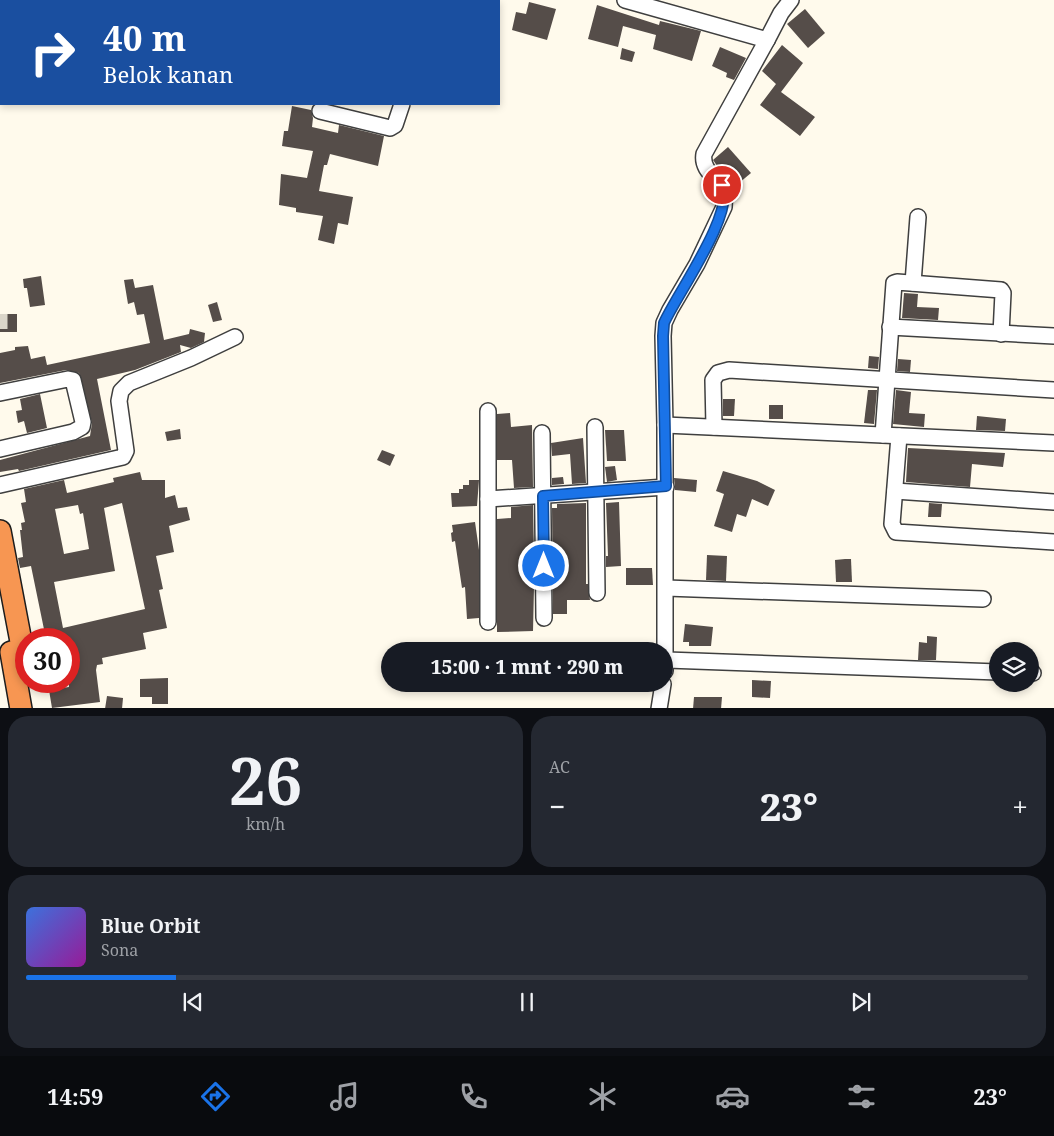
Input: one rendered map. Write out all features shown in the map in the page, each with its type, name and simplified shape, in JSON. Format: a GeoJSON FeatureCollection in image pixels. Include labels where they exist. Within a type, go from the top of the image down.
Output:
{"type":"FeatureCollection","features":[{"type":"Feature","properties":{"kind":"highway"},"geometry":{"type":"LineString","coordinates":[[0,531],[18,628]]}},
{"type":"Feature","properties":{"kind":"highway"},"geometry":{"type":"LineString","coordinates":[[0,596],[21,708]]}},
{"type":"Feature","properties":{"kind":"highway"},"geometry":{"type":"LineString","coordinates":[[30,693],[32,708]]}},
{"type":"Feature","properties":{"kind":"street"},"geometry":{"type":"LineString","coordinates":[[624,0],[767,40]]}},
{"type":"Feature","properties":{"kind":"street"},"geometry":{"type":"LineString","coordinates":[[666,642],[664,323],[707,246],[725,199],[722,185],[705,168],[703,162],[704,154],[781,13],[791,0]]}},
{"type":"Feature","properties":{"kind":"street"},"geometry":{"type":"LineString","coordinates":[[320,111],[390,128],[395,125],[402,105]]}},
{"type":"Feature","properties":{"kind":"street"},"geometry":{"type":"LineString","coordinates":[[914,283],[918,217]]}},
{"type":"Feature","properties":{"kind":"street"},"geometry":{"type":"LineString","coordinates":[[883,435],[894,283],[1001,290],[1003,293],[1001,334]]}},
{"type":"Feature","properties":{"kind":"street"},"geometry":{"type":"LineString","coordinates":[[890,327],[1054,336]]}},
{"type":"Feature","properties":{"kind":"street"},"geometry":{"type":"LineString","coordinates":[[0,485],[123,457],[126,451],[119,401],[121,391],[129,383],[235,337]]}},
{"type":"Feature","properties":{"kind":"street"},"geometry":{"type":"LineString","coordinates":[[714,427],[713,380],[718,373],[729,370],[1054,390]]}},
{"type":"Feature","properties":{"kind":"street"},"geometry":{"type":"LineString","coordinates":[[0,393],[68,379],[73,380],[83,422],[82,427],[73,432],[0,449]]}},
{"type":"Feature","properties":{"kind":"street"},"geometry":{"type":"LineString","coordinates":[[488,411],[488,622]]}},
{"type":"Feature","properties":{"kind":"street"},"geometry":{"type":"LineString","coordinates":[[665,425],[1054,443]]}},
{"type":"Feature","properties":{"kind":"street"},"geometry":{"type":"LineString","coordinates":[[596,427],[597,593]]}},
{"type":"Feature","properties":{"kind":"street"},"geometry":{"type":"LineString","coordinates":[[542,433],[544,618]]}},
{"type":"Feature","properties":{"kind":"street"},"geometry":{"type":"LineString","coordinates":[[899,436],[893,529],[900,534],[1054,542]]}},
{"type":"Feature","properties":{"kind":"street"},"geometry":{"type":"LineString","coordinates":[[488,499],[666,486]]}},
{"type":"Feature","properties":{"kind":"street"},"geometry":{"type":"LineString","coordinates":[[895,491],[1054,502]]}},
{"type":"Feature","properties":{"kind":"street"},"geometry":{"type":"LineString","coordinates":[[666,588],[983,599]]}},
{"type":"Feature","properties":{"kind":"street"},"geometry":{"type":"LineString","coordinates":[[673,666],[989,672]]}},
{"type":"Feature","properties":{"kind":"street"},"geometry":{"type":"LineString","coordinates":[[659,708],[662,692]]}},
{"type":"Feature","properties":{"kind":"building"},"geometry":{"type":"Polygon","coordinates":[[[529,2],[556,9],[547,40],[512,30],[516,12],[526,14],[529,2]]]}},
{"type":"Feature","properties":{"kind":"building"},"geometry":{"type":"Polygon","coordinates":[[[597,5],[659,25],[660,21],[701,31],[692,61],[653,49],[656,35],[623,26],[618,47],[588,39],[597,5]]]}},
{"type":"Feature","properties":{"kind":"building"},"geometry":{"type":"Polygon","coordinates":[[[805,9],[825,33],[808,48],[787,24],[805,9]]]}},
{"type":"Feature","properties":{"kind":"building"},"geometry":{"type":"Polygon","coordinates":[[[782,45],[803,63],[781,92],[815,117],[800,136],[760,105],[776,84],[762,71],[782,45]]]}},
{"type":"Feature","properties":{"kind":"building"},"geometry":{"type":"Polygon","coordinates":[[[720,47],[746,58],[734,80],[726,77],[727,73],[712,66],[720,47]]]}},
{"type":"Feature","properties":{"kind":"building"},"geometry":{"type":"Polygon","coordinates":[[[622,48],[635,52],[632,62],[620,59],[622,48]]]}},
{"type":"Feature","properties":{"kind":"building"},"geometry":{"type":"Polygon","coordinates":[[[292,106],[311,110],[313,118],[312,127],[338,133],[339,125],[384,136],[378,166],[330,154],[327,165],[324,165],[319,191],[353,197],[348,225],[338,223],[334,244],[318,240],[323,216],[296,212],[296,208],[279,205],[281,174],[307,178],[313,151],[282,146],[284,131],[288,131],[292,106]]]}},
{"type":"Feature","properties":{"kind":"building"},"geometry":{"type":"Polygon","coordinates":[[[728,147],[751,173],[733,188],[713,160],[728,147]]]}},
{"type":"Feature","properties":{"kind":"building"},"geometry":{"type":"Polygon","coordinates":[[[41,276],[45,305],[30,307],[27,288],[24,288],[23,279],[41,276]]]}},
{"type":"Feature","properties":{"kind":"building"},"geometry":{"type":"Polygon","coordinates":[[[133,279],[135,288],[153,285],[164,340],[189,334],[190,329],[205,333],[204,342],[191,348],[180,345],[181,352],[135,370],[97,379],[111,450],[19,471],[18,469],[0,472],[0,460],[90,436],[92,423],[79,373],[66,370],[0,383],[0,353],[15,350],[15,347],[28,346],[31,359],[45,356],[47,365],[150,343],[144,314],[137,315],[134,302],[128,304],[124,280],[133,279]]]}},
{"type":"Feature","properties":{"kind":"building"},"geometry":{"type":"Polygon","coordinates":[[[904,293],[918,294],[917,307],[939,308],[938,320],[902,318],[904,293]]]}},
{"type":"Feature","properties":{"kind":"building"},"geometry":{"type":"Polygon","coordinates":[[[217,302],[222,320],[213,322],[208,305],[217,302]]]}},
{"type":"Feature","properties":{"kind":"building"},"geometry":{"type":"Polygon","coordinates":[[[0,314],[17,314],[17,332],[0,332],[0,314]]]}},
{"type":"Feature","properties":{"kind":"building"},"geometry":{"type":"Polygon","coordinates":[[[869,356],[879,357],[878,369],[868,368],[869,356]]]}},
{"type":"Feature","properties":{"kind":"building"},"geometry":{"type":"Polygon","coordinates":[[[898,359],[911,360],[910,372],[897,371],[898,359]]]}},
{"type":"Feature","properties":{"kind":"building"},"geometry":{"type":"Polygon","coordinates":[[[868,390],[877,390],[874,424],[864,423],[868,390]]]}},
{"type":"Feature","properties":{"kind":"building"},"geometry":{"type":"Polygon","coordinates":[[[896,390],[911,392],[909,413],[925,414],[924,427],[893,424],[896,390]]]}},
{"type":"Feature","properties":{"kind":"building"},"geometry":{"type":"Polygon","coordinates":[[[40,394],[47,428],[27,433],[24,421],[18,423],[16,411],[22,410],[20,399],[40,394]]]}},
{"type":"Feature","properties":{"kind":"building"},"geometry":{"type":"Polygon","coordinates":[[[723,399],[735,399],[734,416],[723,416],[723,399]]]}},
{"type":"Feature","properties":{"kind":"building"},"geometry":{"type":"Polygon","coordinates":[[[769,405],[783,405],[783,419],[769,419],[769,405]]]}},
{"type":"Feature","properties":{"kind":"building"},"geometry":{"type":"Polygon","coordinates":[[[510,413],[511,427],[532,425],[533,487],[514,488],[512,460],[497,460],[497,414],[510,413]]]}},
{"type":"Feature","properties":{"kind":"building"},"geometry":{"type":"Polygon","coordinates":[[[977,416],[1006,419],[1005,431],[976,430],[977,416]]]}},
{"type":"Feature","properties":{"kind":"building"},"geometry":{"type":"Polygon","coordinates":[[[180,429],[181,439],[167,441],[165,432],[180,429]]]}},
{"type":"Feature","properties":{"kind":"building"},"geometry":{"type":"Polygon","coordinates":[[[605,430],[624,430],[626,461],[607,461],[605,430]]]}},
{"type":"Feature","properties":{"kind":"building"},"geometry":{"type":"Polygon","coordinates":[[[583,438],[586,483],[572,484],[570,454],[552,456],[551,443],[583,438]]]}},
{"type":"Feature","properties":{"kind":"building"},"geometry":{"type":"Polygon","coordinates":[[[908,448],[1005,453],[1003,467],[972,464],[970,487],[906,482],[908,448]]]}},
{"type":"Feature","properties":{"kind":"building"},"geometry":{"type":"Polygon","coordinates":[[[382,450],[395,455],[390,466],[377,460],[382,450]]]}},
{"type":"Feature","properties":{"kind":"building"},"geometry":{"type":"Polygon","coordinates":[[[615,466],[617,480],[607,482],[605,467],[615,466]]]}},
{"type":"Feature","properties":{"kind":"building"},"geometry":{"type":"Polygon","coordinates":[[[723,471],[757,481],[775,490],[768,506],[752,499],[746,517],[737,514],[732,532],[714,526],[724,494],[716,491],[723,471]]]}},
{"type":"Feature","properties":{"kind":"building"},"geometry":{"type":"Polygon","coordinates":[[[140,472],[142,480],[165,480],[165,498],[175,495],[178,508],[187,507],[190,520],[169,526],[174,552],[156,556],[163,589],[159,590],[167,628],[143,633],[146,649],[102,658],[103,664],[97,665],[96,670],[100,702],[52,708],[50,693],[80,693],[80,628],[63,628],[44,628],[31,566],[20,568],[18,558],[23,557],[20,530],[22,530],[21,523],[25,522],[21,503],[26,502],[24,489],[64,480],[67,493],[114,482],[113,478],[140,472]],[[122,503],[104,508],[115,571],[54,582],[63,628],[145,609],[122,503]],[[78,505],[55,509],[64,554],[89,549],[83,513],[80,514],[78,505]]]}},
{"type":"Feature","properties":{"kind":"building"},"geometry":{"type":"Polygon","coordinates":[[[563,477],[564,484],[552,485],[552,478],[563,477]]]}},
{"type":"Feature","properties":{"kind":"building"},"geometry":{"type":"Polygon","coordinates":[[[674,478],[697,480],[696,492],[675,490],[674,478]]]}},
{"type":"Feature","properties":{"kind":"building"},"geometry":{"type":"Polygon","coordinates":[[[469,480],[479,480],[477,506],[452,507],[451,493],[459,493],[459,489],[463,489],[463,485],[469,485],[469,480]]]}},
{"type":"Feature","properties":{"kind":"building"},"geometry":{"type":"Polygon","coordinates":[[[619,502],[621,566],[606,567],[606,556],[608,556],[606,503],[619,502]]]}},
{"type":"Feature","properties":{"kind":"building"},"geometry":{"type":"Polygon","coordinates":[[[586,503],[586,584],[588,584],[590,600],[567,600],[567,614],[553,614],[552,508],[557,508],[557,504],[586,503]]]}},
{"type":"Feature","properties":{"kind":"building"},"geometry":{"type":"Polygon","coordinates":[[[929,503],[942,504],[941,517],[928,517],[929,503]]]}},
{"type":"Feature","properties":{"kind":"building"},"geometry":{"type":"Polygon","coordinates":[[[533,505],[534,553],[531,553],[531,587],[534,587],[533,631],[497,632],[497,519],[511,518],[511,507],[533,505]]]}},
{"type":"Feature","properties":{"kind":"building"},"geometry":{"type":"Polygon","coordinates":[[[475,522],[479,550],[479,618],[467,619],[465,587],[462,588],[455,541],[452,542],[451,533],[453,532],[452,525],[475,522]]]}},
{"type":"Feature","properties":{"kind":"building"},"geometry":{"type":"Polygon","coordinates":[[[707,555],[727,556],[726,581],[706,580],[707,555]]]}},
{"type":"Feature","properties":{"kind":"building"},"geometry":{"type":"Polygon","coordinates":[[[851,559],[852,582],[836,582],[835,560],[851,559]]]}},
{"type":"Feature","properties":{"kind":"building"},"geometry":{"type":"Polygon","coordinates":[[[626,568],[652,568],[653,585],[626,585],[626,568]]]}},
{"type":"Feature","properties":{"kind":"building"},"geometry":{"type":"Polygon","coordinates":[[[685,624],[713,627],[711,646],[689,646],[689,642],[683,642],[685,624]]]}},
{"type":"Feature","properties":{"kind":"building"},"geometry":{"type":"Polygon","coordinates":[[[927,636],[937,637],[936,660],[918,660],[919,642],[927,643],[927,636]]]}},
{"type":"Feature","properties":{"kind":"building"},"geometry":{"type":"Polygon","coordinates":[[[168,678],[168,704],[152,704],[152,697],[140,697],[140,679],[168,678]]]}},
{"type":"Feature","properties":{"kind":"building"},"geometry":{"type":"Polygon","coordinates":[[[752,680],[771,681],[770,698],[752,697],[752,680]]]}},
{"type":"Feature","properties":{"kind":"building"},"geometry":{"type":"Polygon","coordinates":[[[107,696],[123,698],[122,708],[105,708],[107,696]]]}},
{"type":"Feature","properties":{"kind":"building"},"geometry":{"type":"Polygon","coordinates":[[[694,697],[722,697],[721,708],[693,708],[694,697]]]}},
{"type":"Feature","properties":{"kind":"tunnel"},"geometry":{"type":"LineString","coordinates":[[0,314],[0,329]]}},
{"type":"Feature","properties":{"kind":"route"},"geometry":{"type":"LineString","coordinates":[[544,566],[543,496],[666,486],[664,323],[707,246],[724,207],[725,191],[722,185]]}}]}
